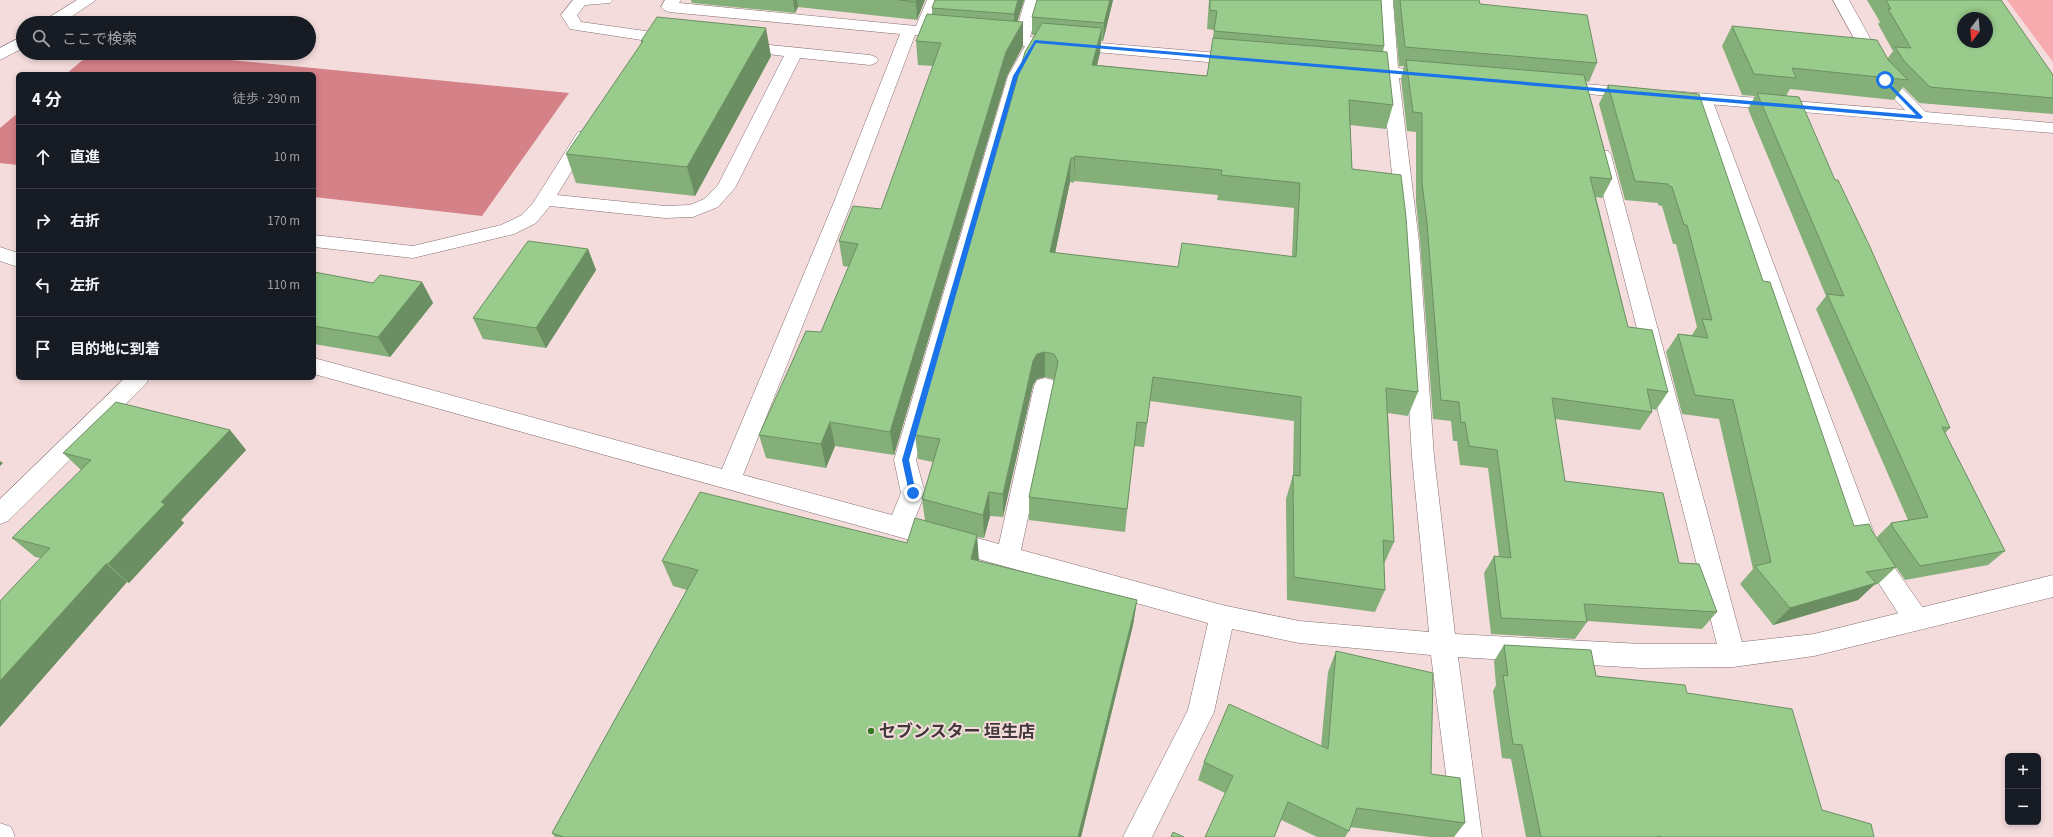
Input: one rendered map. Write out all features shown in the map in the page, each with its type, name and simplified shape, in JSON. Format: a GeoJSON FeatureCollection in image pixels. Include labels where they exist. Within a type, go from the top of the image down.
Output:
{"type":"FeatureCollection","features":[{"type":"Feature","properties":{"kind":"street"},"geometry":{"type":"LineString","coordinates":[[62,16],[88,0]]}},
{"type":"Feature","properties":{"kind":"street"},"geometry":{"type":"LineString","coordinates":[[605,0],[582,0],[569,15],[576,26],[642,43],[692,42]]}},
{"type":"Feature","properties":{"kind":"street"},"geometry":{"type":"LineString","coordinates":[[674,0],[669,7],[761,17],[1256,61]]}},
{"type":"Feature","properties":{"kind":"street"},"geometry":{"type":"LineString","coordinates":[[761,17],[770,0]]}},
{"type":"Feature","properties":{"kind":"street"},"geometry":{"type":"LineString","coordinates":[[729,480],[841,207],[916,31],[934,0]]}},
{"type":"Feature","properties":{"kind":"street"},"geometry":{"type":"LineString","coordinates":[[900,526],[913,493],[905,460],[1016,76],[1028,41],[1033,0]]}},
{"type":"Feature","properties":{"kind":"street"},"geometry":{"type":"LineString","coordinates":[[1385,0],[1390,73],[1409,242],[1424,457],[1443,644],[1468,837]]}},
{"type":"Feature","properties":{"kind":"street"},"geometry":{"type":"LineString","coordinates":[[1841,0],[1885,80],[1921,117]]}},
{"type":"Feature","properties":{"kind":"street"},"geometry":{"type":"LineString","coordinates":[[0,55],[16,45]]}},
{"type":"Feature","properties":{"kind":"street"},"geometry":{"type":"LineString","coordinates":[[724,45],[870,60]]}},
{"type":"Feature","properties":{"kind":"street"},"geometry":{"type":"LineString","coordinates":[[545,200],[665,212],[693,211],[711,202],[726,188],[794,53]]}},
{"type":"Feature","properties":{"kind":"street"},"geometry":{"type":"LineString","coordinates":[[1343,69],[1445,77]]}},
{"type":"Feature","properties":{"kind":"street"},"geometry":{"type":"LineString","coordinates":[[1538,85],[2053,128]]}},
{"type":"Feature","properties":{"kind":"street"},"geometry":{"type":"LineString","coordinates":[[1585,89],[1591,112]]}},
{"type":"Feature","properties":{"kind":"street"},"geometry":{"type":"LineString","coordinates":[[1704,99],[1868,548],[1916,619]]}},
{"type":"Feature","properties":{"kind":"street"},"geometry":{"type":"LineString","coordinates":[[316,241],[412,252],[507,230],[529,219],[545,200],[593,122]]}},
{"type":"Feature","properties":{"kind":"street"},"geometry":{"type":"LineString","coordinates":[[1597,135],[1733,655]]}},
{"type":"Feature","properties":{"kind":"street"},"geometry":{"type":"LineString","coordinates":[[0,254],[16,259]]}},
{"type":"Feature","properties":{"kind":"street"},"geometry":{"type":"LineString","coordinates":[[316,367],[900,526],[1222,616],[1299,632],[1443,644],[1641,656],[1733,655],[1814,645],[1916,619],[2047,593]]}},
{"type":"Feature","properties":{"kind":"street"},"geometry":{"type":"LineString","coordinates":[[0,514],[136,380]]}},
{"type":"Feature","properties":{"kind":"street"},"geometry":{"type":"LineString","coordinates":[[1008,557],[1045,386]]}},
{"type":"Feature","properties":{"kind":"street"},"geometry":{"type":"LineString","coordinates":[[1137,837],[1200,712],[1222,616]]}},
{"type":"Feature","properties":{"kind":"shaded area"},"geometry":{"type":"Polygon","coordinates":[[[2007,0],[2053,0],[2053,62],[2007,0]]]}},
{"type":"Feature","properties":{"kind":"shaded area"},"geometry":{"type":"Polygon","coordinates":[[[83,60],[230,60],[569,93],[482,216],[316,197],[316,72],[68,72],[83,60]]]}},
{"type":"Feature","properties":{"kind":"shaded area"},"geometry":{"type":"Polygon","coordinates":[[[16,115],[16,165],[0,163],[0,128],[16,115]]]}},
{"type":"Feature","properties":{"kind":"building"},"geometry":{"type":"Polygon","coordinates":[[[899,0],[916,0],[916,2],[899,0]]]}},
{"type":"Feature","properties":{"kind":"building"},"geometry":{"type":"Polygon","coordinates":[[[935,0],[1018,0],[1014,14],[932,8],[935,0]]]}},
{"type":"Feature","properties":{"kind":"building"},"geometry":{"type":"Polygon","coordinates":[[[1037,0],[1110,0],[1104,23],[1032,17],[1037,0]]]}},
{"type":"Feature","properties":{"kind":"building"},"geometry":{"type":"Polygon","coordinates":[[[1210,0],[1381,0],[1384,46],[1214,31],[1217,11],[1210,10],[1210,0]]]}},
{"type":"Feature","properties":{"kind":"building"},"geometry":{"type":"Polygon","coordinates":[[[1400,0],[1479,0],[1480,4],[1587,15],[1597,63],[1405,47],[1400,0]]]}},
{"type":"Feature","properties":{"kind":"building"},"geometry":{"type":"Polygon","coordinates":[[[1886,0],[2001,0],[2053,75],[2053,98],[1930,87],[1904,61],[1895,47],[1911,48],[1888,9],[1891,9],[1886,0]]]}},
{"type":"Feature","properties":{"kind":"building"},"geometry":{"type":"Polygon","coordinates":[[[927,14],[1023,22],[1006,52],[890,432],[830,422],[821,444],[759,435],[806,331],[821,332],[858,244],[839,241],[853,206],[881,209],[941,43],[916,41],[927,14]]]}},
{"type":"Feature","properties":{"kind":"building"},"geometry":{"type":"Polygon","coordinates":[[[657,17],[766,28],[687,167],[566,154],[643,41],[641,41],[657,17]]]}},
{"type":"Feature","properties":{"kind":"building"},"geometry":{"type":"Polygon","coordinates":[[[1042,23],[1102,28],[1092,65],[1207,76],[1213,38],[1387,52],[1393,105],[1349,100],[1352,169],[1401,175],[1406,217],[1418,392],[1386,388],[1394,542],[1383,540],[1385,590],[1294,577],[1293,475],[1300,476],[1301,397],[1153,377],[1147,423],[1137,422],[1127,509],[1029,497],[1058,362],[1054,354],[1045,352],[1037,354],[1033,361],[1003,494],[989,492],[983,515],[922,499],[940,439],[915,435],[1025,52],[1042,23]],[[1075,156],[1074,158],[1071,158],[1050,252],[1178,267],[1182,243],[1296,257],[1300,183],[1221,175],[1222,170],[1075,156]]]}},
{"type":"Feature","properties":{"kind":"building"},"geometry":{"type":"Polygon","coordinates":[[[1732,26],[1877,40],[1889,61],[1908,80],[1792,68],[1796,78],[1754,74],[1732,26]]]}},
{"type":"Feature","properties":{"kind":"building"},"geometry":{"type":"Polygon","coordinates":[[[1406,60],[1584,75],[1612,179],[1590,177],[1628,327],[1652,330],[1668,392],[1647,389],[1652,412],[1552,398],[1565,481],[1663,493],[1679,563],[1699,564],[1717,612],[1584,604],[1587,622],[1501,618],[1494,556],[1511,558],[1497,450],[1469,446],[1465,422],[1461,423],[1459,402],[1441,400],[1427,223],[1422,183],[1422,113],[1413,112],[1406,60]]]}},
{"type":"Feature","properties":{"kind":"building"},"geometry":{"type":"Polygon","coordinates":[[[1608,85],[1699,94],[1763,281],[1770,282],[1854,526],[1869,524],[1896,567],[1866,572],[1876,583],[1790,608],[1755,566],[1771,562],[1733,400],[1695,395],[1678,334],[1708,338],[1702,319],[1712,320],[1687,225],[1684,225],[1672,187],[1668,184],[1635,181],[1608,85]]]}},
{"type":"Feature","properties":{"kind":"building"},"geometry":{"type":"Polygon","coordinates":[[[1757,93],[1799,97],[1835,180],[1838,180],[1870,247],[1950,428],[1942,427],[2005,551],[1920,566],[1894,529],[1891,523],[1928,517],[1827,294],[1844,296],[1757,93]]]}},
{"type":"Feature","properties":{"kind":"building"},"geometry":{"type":"Polygon","coordinates":[[[528,241],[588,249],[536,328],[473,318],[528,241]]]}},
{"type":"Feature","properties":{"kind":"building"},"geometry":{"type":"Polygon","coordinates":[[[316,272],[373,283],[380,275],[422,282],[378,337],[316,326],[316,272]]]}},
{"type":"Feature","properties":{"kind":"building"},"geometry":{"type":"Polygon","coordinates":[[[116,402],[230,430],[161,502],[165,504],[108,564],[106,564],[0,681],[0,601],[50,548],[12,538],[91,460],[63,453],[116,402]]]}},
{"type":"Feature","properties":{"kind":"building","name":"セブンスター 垣生店"},"geometry":{"type":"Polygon","coordinates":[[[700,492],[907,543],[915,518],[977,535],[971,559],[1137,600],[1078,837],[564,837],[552,833],[698,570],[662,561],[700,492]]]}},
{"type":"Feature","properties":{"kind":"building"},"geometry":{"type":"Polygon","coordinates":[[[1504,645],[1591,650],[1596,676],[1685,685],[1687,693],[1792,709],[1822,810],[1871,824],[1874,837],[1541,837],[1522,745],[1513,744],[1503,675],[1508,676],[1504,645]]]}},
{"type":"Feature","properties":{"kind":"building"},"geometry":{"type":"Polygon","coordinates":[[[1336,651],[1433,673],[1431,774],[1460,778],[1465,823],[1357,808],[1349,831],[1288,802],[1274,837],[1205,837],[1233,776],[1204,762],[1229,704],[1328,749],[1336,651]]]}},
{"type":"Feature","properties":{"kind":"building"},"geometry":{"type":"Polygon","coordinates":[[[1173,832],[1184,837],[1171,837],[1173,832]]]}},
{"type":"Feature","properties":{"kind":"place","name":"セブンスター 垣生店"},"geometry":{"type":"Point","coordinates":[871,731]}},
{"type":"Feature","properties":{"kind":"route"},"geometry":{"type":"LineString","coordinates":[[913,493],[905,460],[1016,76],[1035,42],[1921,117],[1885,80]]}}]}
